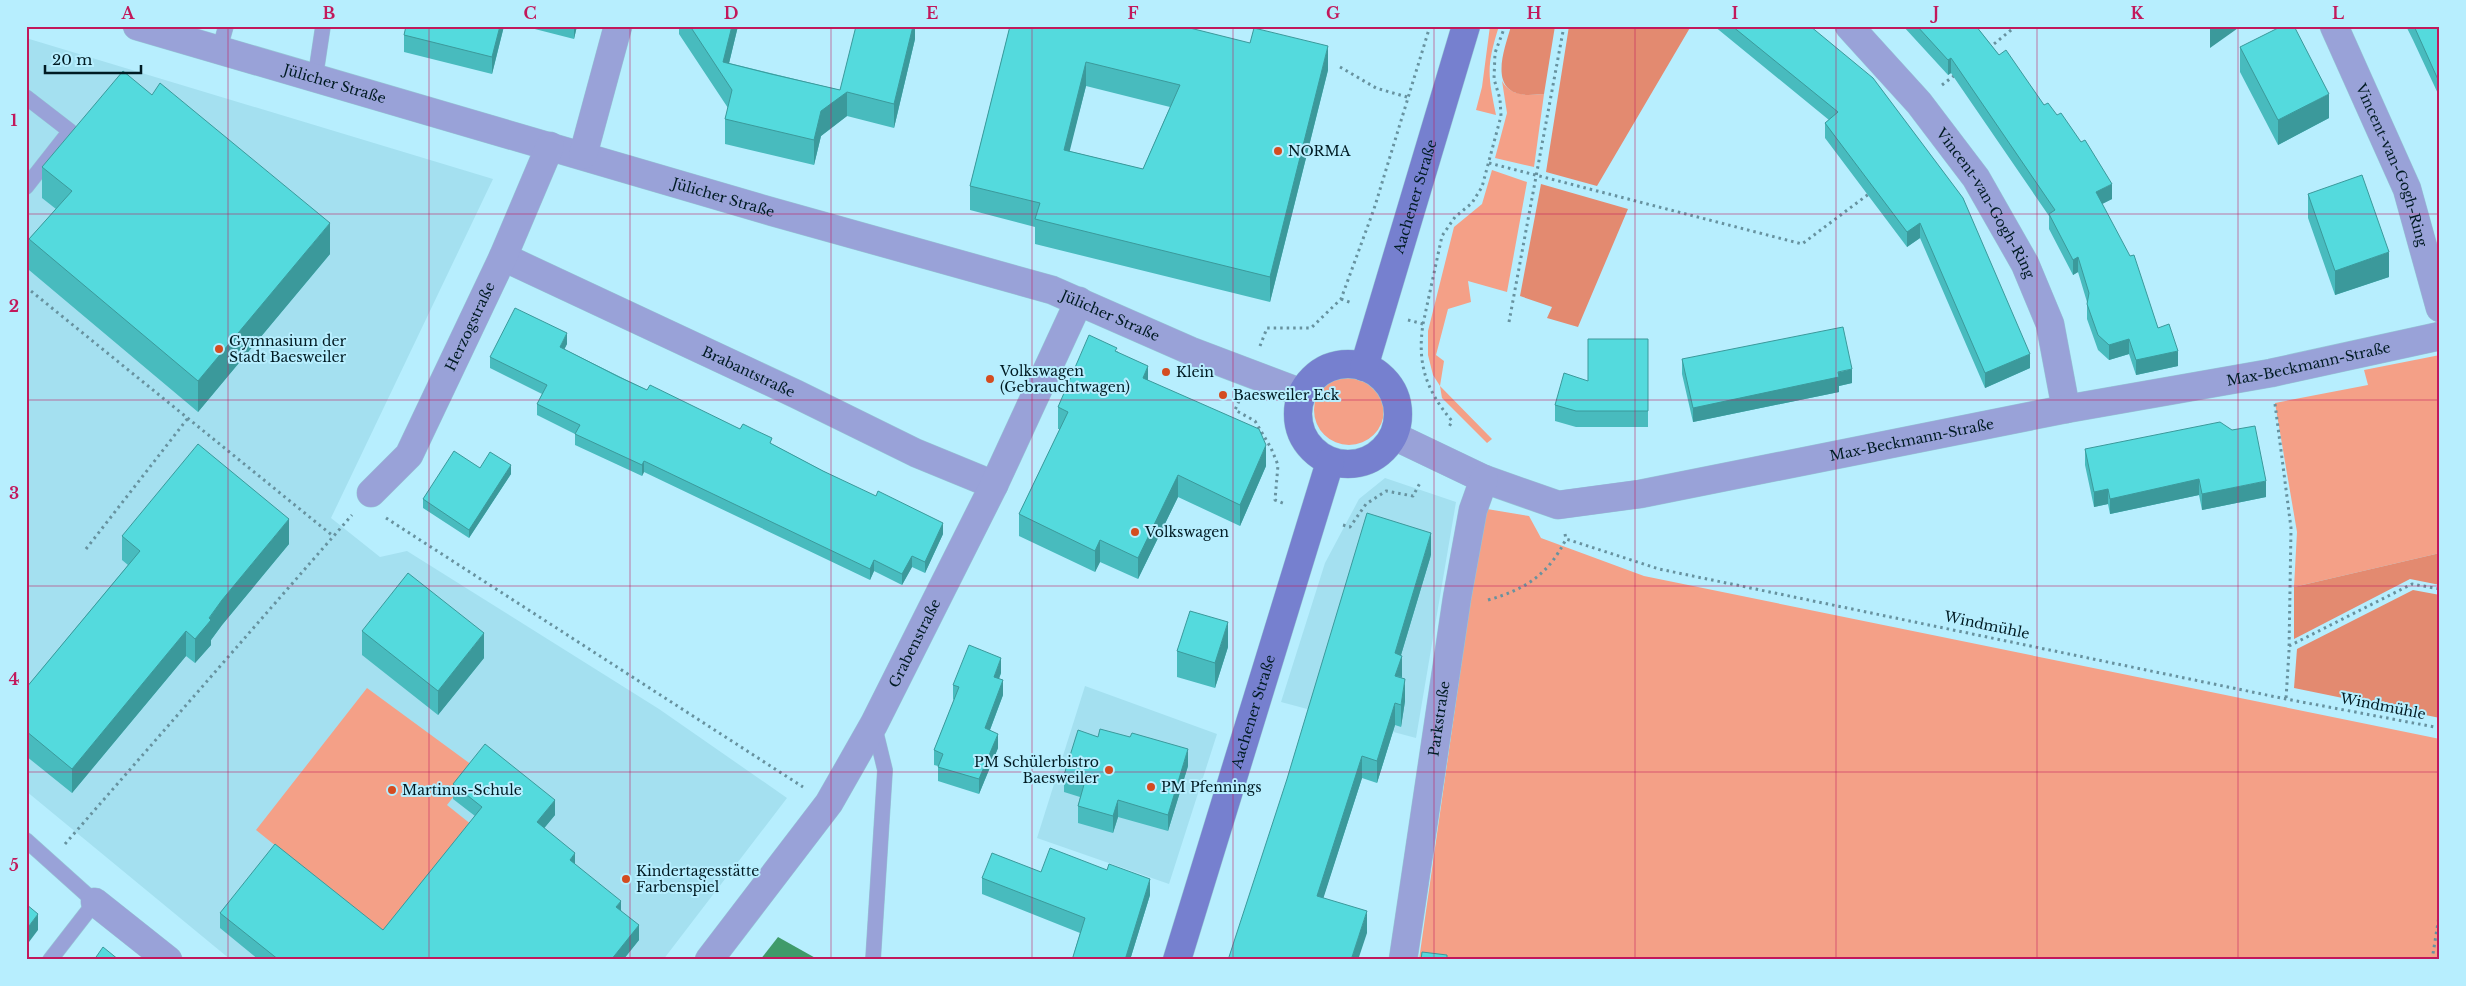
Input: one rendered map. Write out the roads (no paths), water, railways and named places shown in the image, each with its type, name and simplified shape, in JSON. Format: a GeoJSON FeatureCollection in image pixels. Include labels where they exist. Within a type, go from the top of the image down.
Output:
{"type":"FeatureCollection","features":[{"type":"Feature","properties":{"kind":"main road","name":"Aachener Straße"},"geometry":{"type":"LineString","coordinates":[[1364,367],[1466,26]]}},
{"type":"Feature","properties":{"kind":"main road"},"geometry":{"type":"LineString","coordinates":[[1350,364],[1364,367],[1379,375],[1390,388],[1397,404],[1398,420],[1394,436],[1382,451],[1367,462],[1349,465],[1330,462],[1316,454],[1305,441],[1298,426],[1297,410],[1302,393],[1310,381],[1322,371],[1335,365],[1350,364]]}},
{"type":"Feature","properties":{"kind":"main road","name":"Aachener Straße"},"geometry":{"type":"LineString","coordinates":[[1178,960],[1330,462]]}},
{"type":"Feature","properties":{"kind":"street","name":"Jülicher Straße"},"geometry":{"type":"LineString","coordinates":[[136,26],[223,39],[315,79],[583,155],[773,212],[1024,282],[1079,301],[1148,333],[1249,375],[1302,393]]}},
{"type":"Feature","properties":{"kind":"street"},"geometry":{"type":"LineString","coordinates":[[583,155],[618,26]]}},
{"type":"Feature","properties":{"kind":"street","name":"Vincent-van-Gogh-Ring"},"geometry":{"type":"LineString","coordinates":[[1850,26],[1920,103],[1976,178],[2025,264],[2050,324],[2066,409]]}},
{"type":"Feature","properties":{"kind":"street","name":"Vincent-van-Gogh-Ring"},"geometry":{"type":"LineString","coordinates":[[2334,26],[2407,189],[2440,308]]}},
{"type":"Feature","properties":{"kind":"street","name":"Herzogstraße"},"geometry":{"type":"LineString","coordinates":[[366,498],[409,454],[503,257],[550,146]]}},
{"type":"Feature","properties":{"kind":"street","name":"Brabantstraße"},"geometry":{"type":"LineString","coordinates":[[503,257],[796,394],[916,453],[994,485]]}},
{"type":"Feature","properties":{"kind":"street","name":"Grabenstraße"},"geometry":{"type":"LineString","coordinates":[[709,960],[829,803],[874,724],[994,485],[1079,301]]}},
{"type":"Feature","properties":{"kind":"street","name":"Max-Beckmann-Straße"},"geometry":{"type":"LineString","coordinates":[[1394,436],[1484,479],[1558,505],[1640,494],[2066,409],[2271,373],[2440,336]]}},
{"type":"Feature","properties":{"kind":"street","name":"Parkstraße"},"geometry":{"type":"LineString","coordinates":[[1403,960],[1457,598],[1473,510],[1484,479]]}},
{"type":"Feature","properties":{"kind":"street"},"geometry":{"type":"LineString","coordinates":[[95,902],[168,960]]}},
{"type":"Feature","properties":{"kind":"lane"},"geometry":{"type":"LineString","coordinates":[[315,79],[323,26]]}},
{"type":"Feature","properties":{"kind":"lane"},"geometry":{"type":"LineString","coordinates":[[26,97],[70,131],[26,187]]}},
{"type":"Feature","properties":{"kind":"lane"},"geometry":{"type":"LineString","coordinates":[[873,960],[885,770],[874,724]]}},
{"type":"Feature","properties":{"kind":"lane"},"geometry":{"type":"LineString","coordinates":[[26,840],[95,902],[50,960]]}},
{"type":"Feature","properties":{"kind":"place","name":"NORMA"},"geometry":{"type":"Point","coordinates":[1278,151]}},
{"type":"Feature","properties":{"kind":"place","name":"Gymnasium der Stadt Baesweiler"},"geometry":{"type":"Point","coordinates":[219,349]}},
{"type":"Feature","properties":{"kind":"place","name":"Klein"},"geometry":{"type":"Point","coordinates":[1166,372]}},
{"type":"Feature","properties":{"kind":"place","name":"Volkswagen (Gebrauchtwagen)"},"geometry":{"type":"Point","coordinates":[990,379]}},
{"type":"Feature","properties":{"kind":"place","name":"Baesweiler Eck"},"geometry":{"type":"Point","coordinates":[1223,395]}},
{"type":"Feature","properties":{"kind":"place","name":"Volkswagen"},"geometry":{"type":"Point","coordinates":[1135,532]}},
{"type":"Feature","properties":{"kind":"place","name":"PM Schülerbistro Baesweiler"},"geometry":{"type":"Point","coordinates":[1109,770]}},
{"type":"Feature","properties":{"kind":"place","name":"PM Pfennings"},"geometry":{"type":"Point","coordinates":[1151,787]}},
{"type":"Feature","properties":{"kind":"place","name":"Martinus-Schule"},"geometry":{"type":"Point","coordinates":[392,790]}},
{"type":"Feature","properties":{"kind":"place","name":"Kindertagesstätte Farbenspiel"},"geometry":{"type":"Point","coordinates":[626,879]}}]}
